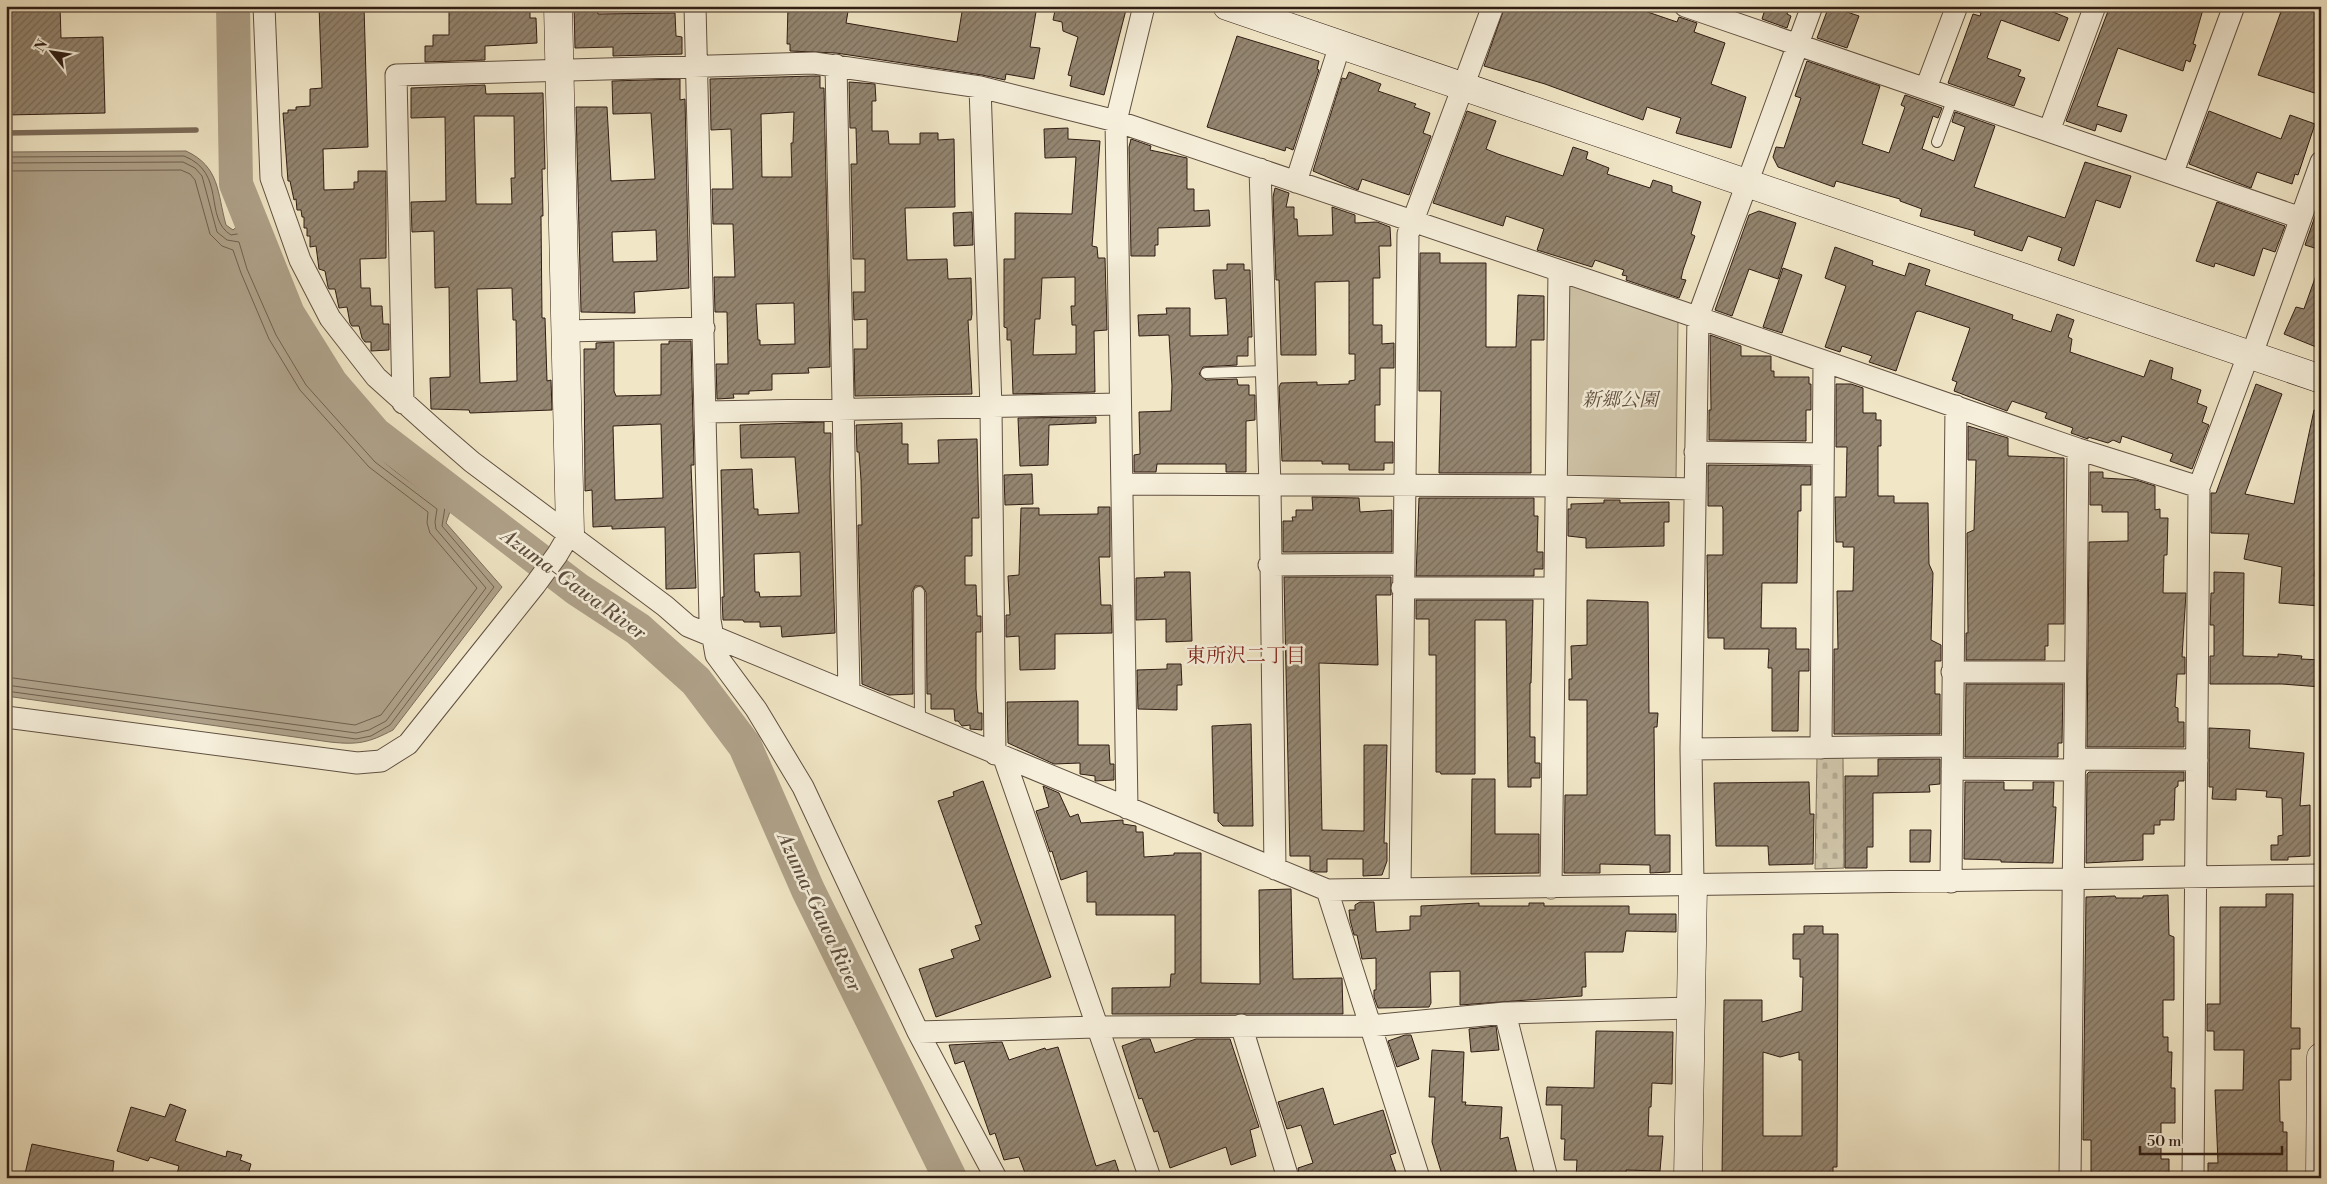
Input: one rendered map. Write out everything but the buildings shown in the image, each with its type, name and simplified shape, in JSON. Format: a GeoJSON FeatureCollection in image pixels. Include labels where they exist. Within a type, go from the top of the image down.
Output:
{"type":"FeatureCollection","features":[{"type":"Feature","properties":{"kind":"street"},"geometry":{"type":"LineString","coordinates":[[264,6],[272,178],[300,260],[330,318],[363,362],[403,403],[564,544],[665,606],[688,626],[713,637],[1327,890],[2321,875]]}},
{"type":"Feature","properties":{"kind":"street"},"geometry":{"type":"LineString","coordinates":[[6,717],[357,764],[382,761],[408,744],[535,584],[564,544],[565,331],[558,6]]}},
{"type":"Feature","properties":{"kind":"street"},"geometry":{"type":"LineString","coordinates":[[695,6],[710,620],[716,655],[756,709],[802,787],[918,1032],[996,1178]]}},
{"type":"Feature","properties":{"kind":"street"},"geometry":{"type":"LineString","coordinates":[[1127,808],[1116,121],[1144,6]]}},
{"type":"Feature","properties":{"kind":"street"},"geometry":{"type":"LineString","coordinates":[[1228,6],[2321,379]]}},
{"type":"Feature","properties":{"kind":"street"},"geometry":{"type":"LineString","coordinates":[[1400,889],[1402,564],[1405,485],[1408,234],[1493,6]]}},
{"type":"Feature","properties":{"kind":"street"},"geometry":{"type":"LineString","coordinates":[[1685,6],[2173,172],[2301,218]]}},
{"type":"Feature","properties":{"kind":"street"},"geometry":{"type":"LineString","coordinates":[[1688,1178],[1693,885],[1691,749],[1694,489],[1698,318],[1812,6]]}},
{"type":"Feature","properties":{"kind":"street"},"geometry":{"type":"LineString","coordinates":[[1926,88],[1957,6]]}},
{"type":"Feature","properties":{"kind":"street"},"geometry":{"type":"LineString","coordinates":[[2050,131],[2095,6]]}},
{"type":"Feature","properties":{"kind":"street"},"geometry":{"type":"LineString","coordinates":[[2173,172],[2234,6]]}},
{"type":"Feature","properties":{"kind":"street"},"geometry":{"type":"LineString","coordinates":[[1296,182],[1340,45]]}},
{"type":"Feature","properties":{"kind":"street"},"geometry":{"type":"LineString","coordinates":[[403,403],[396,75],[814,63],[980,87],[1116,121],[2078,449],[2199,487]]}},
{"type":"Feature","properties":{"kind":"street"},"geometry":{"type":"LineString","coordinates":[[836,65],[849,692]]}},
{"type":"Feature","properties":{"kind":"street"},"geometry":{"type":"LineString","coordinates":[[980,87],[991,408],[999,756],[1150,1178]]}},
{"type":"Feature","properties":{"kind":"street"},"geometry":{"type":"LineString","coordinates":[[2194,1178],[2199,487],[2321,162]]}},
{"type":"Feature","properties":{"kind":"street"},"geometry":{"type":"LineString","coordinates":[[1260,169],[1270,486],[1269,565],[1275,870]]}},
{"type":"Feature","properties":{"kind":"street"},"geometry":{"type":"LineString","coordinates":[[1552,888],[1559,271]]}},
{"type":"Feature","properties":{"kind":"street"},"geometry":{"type":"LineString","coordinates":[[565,331],[704,328]]}},
{"type":"Feature","properties":{"kind":"street"},"geometry":{"type":"LineString","coordinates":[[1821,748],[1824,362]]}},
{"type":"Feature","properties":{"kind":"street"},"geometry":{"type":"LineString","coordinates":[[706,412],[991,408],[1120,404]]}},
{"type":"Feature","properties":{"kind":"street"},"geometry":{"type":"LineString","coordinates":[[1951,882],[1956,406]]}},
{"type":"Feature","properties":{"kind":"street"},"geometry":{"type":"LineString","coordinates":[[2070,1178],[2078,449]]}},
{"type":"Feature","properties":{"kind":"street"},"geometry":{"type":"LineString","coordinates":[[1695,452],[1823,454]]}},
{"type":"Feature","properties":{"kind":"street"},"geometry":{"type":"LineString","coordinates":[[1123,484],[1556,486],[1694,489]]}},
{"type":"Feature","properties":{"kind":"street"},"geometry":{"type":"LineString","coordinates":[[1269,565],[1402,564]]}},
{"type":"Feature","properties":{"kind":"street"},"geometry":{"type":"LineString","coordinates":[[1402,588],[1554,588]]}},
{"type":"Feature","properties":{"kind":"street"},"geometry":{"type":"LineString","coordinates":[[1952,672],[2075,672]]}},
{"type":"Feature","properties":{"kind":"street"},"geometry":{"type":"LineString","coordinates":[[1691,749],[1951,746]]}},
{"type":"Feature","properties":{"kind":"street"},"geometry":{"type":"LineString","coordinates":[[1952,769],[2197,760]]}},
{"type":"Feature","properties":{"kind":"street"},"geometry":{"type":"LineString","coordinates":[[1327,890],[1419,1178]]}},
{"type":"Feature","properties":{"kind":"street"},"geometry":{"type":"LineString","coordinates":[[918,1032],[1096,1027],[1370,1026],[1505,1013],[1691,1008]]}},
{"type":"Feature","properties":{"kind":"street"},"geometry":{"type":"LineString","coordinates":[[1505,1013],[1547,1178]]}},
{"type":"Feature","properties":{"kind":"street"},"geometry":{"type":"LineString","coordinates":[[1241,1026],[1288,1178]]}},
{"type":"Feature","properties":{"kind":"street"},"geometry":{"type":"LineString","coordinates":[[2320,1178],[2321,1057]]}},
{"type":"Feature","properties":{"kind":"lane"},"geometry":{"type":"LineString","coordinates":[[1937,142],[1953,98]]}},
{"type":"Feature","properties":{"kind":"lane"},"geometry":{"type":"LineString","coordinates":[[1206,373],[1266,371]]}},
{"type":"Feature","properties":{"kind":"lane"},"geometry":{"type":"LineString","coordinates":[[918,592],[920,722]]}},
{"type":"Feature","properties":{"kind":"green space","name":"新郷公園"},"geometry":{"type":"Polygon","coordinates":[[[1570,284],[1678,320],[1676,479],[1563,478],[1563,290],[1570,284]]]}},
{"type":"Feature","properties":{"kind":"green space"},"geometry":{"type":"Polygon","coordinates":[[[1817,757],[1843,757],[1844,868],[1815,869],[1817,757]]]}},
{"type":"Feature","properties":{"kind":"water"},"geometry":{"type":"Polygon","coordinates":[[[186,151],[197,157],[211,173],[218,191],[226,225],[233,230],[244,220],[255,254],[281,317],[296,346],[314,374],[356,427],[382,453],[407,474],[452,506],[446,523],[502,587],[393,730],[377,738],[356,743],[330,742],[6,696],[6,152],[186,151]]]}},
{"type":"Feature","properties":{"kind":"waterway","name":"Azuma-Gawa River"},"geometry":{"type":"LineString","coordinates":[[233,6],[236,184],[288,314],[331,383],[375,434],[577,589],[638,629],[696,681],[745,746],[808,890],[950,1178]]}},
{"type":"Feature","properties":{"kind":"waterway"},"geometry":{"type":"LineString","coordinates":[[6,133],[196,130]]}},
{"type":"Feature","properties":{"kind":"district","name":"東所沢二丁目"},"geometry":{"type":"Point","coordinates":[1246,655]}}]}
